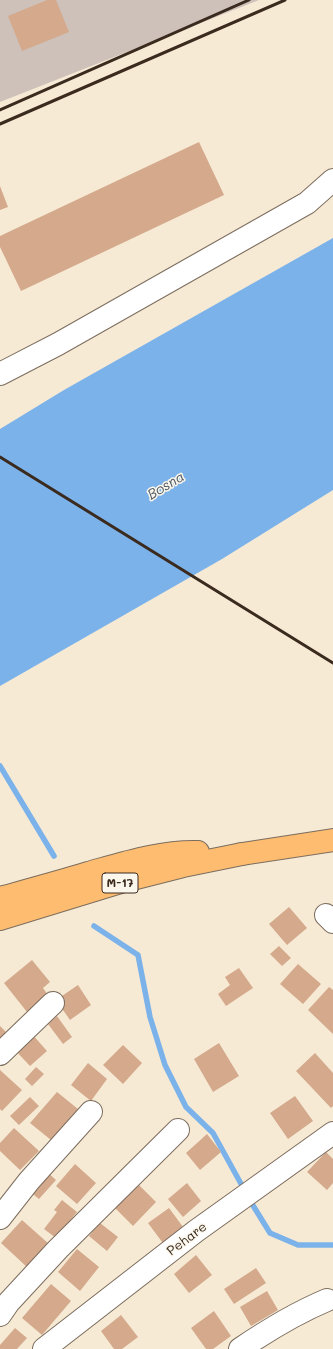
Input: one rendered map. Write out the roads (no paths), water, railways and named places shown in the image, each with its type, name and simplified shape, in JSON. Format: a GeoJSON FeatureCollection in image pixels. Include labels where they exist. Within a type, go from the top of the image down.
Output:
{"type":"FeatureCollection","features":[{"type":"Feature","properties":{"kind":"main road","name":"M-17"},"geometry":{"type":"LineString","coordinates":[[0,919],[124,881],[183,866],[242,854],[333,840]]}},
{"type":"Feature","properties":{"kind":"main road"},"geometry":{"type":"LineString","coordinates":[[0,898],[122,863],[162,854],[186,852],[242,854]]}},
{"type":"Feature","properties":{"kind":"street"},"geometry":{"type":"LineString","coordinates":[[0,374],[58,344],[307,203],[333,180]]}},
{"type":"Feature","properties":{"kind":"street"},"geometry":{"type":"LineString","coordinates":[[0,1054],[53,1003]]}},
{"type":"Feature","properties":{"kind":"street"},"geometry":{"type":"LineString","coordinates":[[0,1218],[29,1181],[91,1112]]}},
{"type":"Feature","properties":{"kind":"street"},"geometry":{"type":"LineString","coordinates":[[0,1315],[8,1302],[58,1249],[178,1130]]}},
{"type":"Feature","properties":{"kind":"street","name":"Pehare"},"geometry":{"type":"LineString","coordinates":[[44,1349],[196,1231],[333,1133]]}},
{"type":"Feature","properties":{"kind":"street"},"geometry":{"type":"LineString","coordinates":[[240,1349],[284,1320],[327,1300]]}},
{"type":"Feature","properties":{"kind":"water","name":"Bosna"},"geometry":{"type":"Polygon","coordinates":[[[333,238],[333,490],[222,559],[0,686],[0,429],[64,390],[333,238]]]}},
{"type":"Feature","properties":{"kind":"waterway"},"geometry":{"type":"LineString","coordinates":[[0,766],[54,856]]}},
{"type":"Feature","properties":{"kind":"waterway"},"geometry":{"type":"LineString","coordinates":[[94,926],[138,955],[150,1017],[165,1065],[186,1107],[213,1133],[245,1191]]}},
{"type":"Feature","properties":{"kind":"waterway"},"geometry":{"type":"LineString","coordinates":[[249,1199],[270,1233],[298,1245],[333,1245]]}},
{"type":"Feature","properties":{"kind":"railway"},"geometry":{"type":"LineString","coordinates":[[0,110],[249,0]]}},
{"type":"Feature","properties":{"kind":"railway"},"geometry":{"type":"LineString","coordinates":[[0,124],[285,0]]}},
{"type":"Feature","properties":{"kind":"railway"},"geometry":{"type":"LineString","coordinates":[[0,457],[333,663]]}}]}
